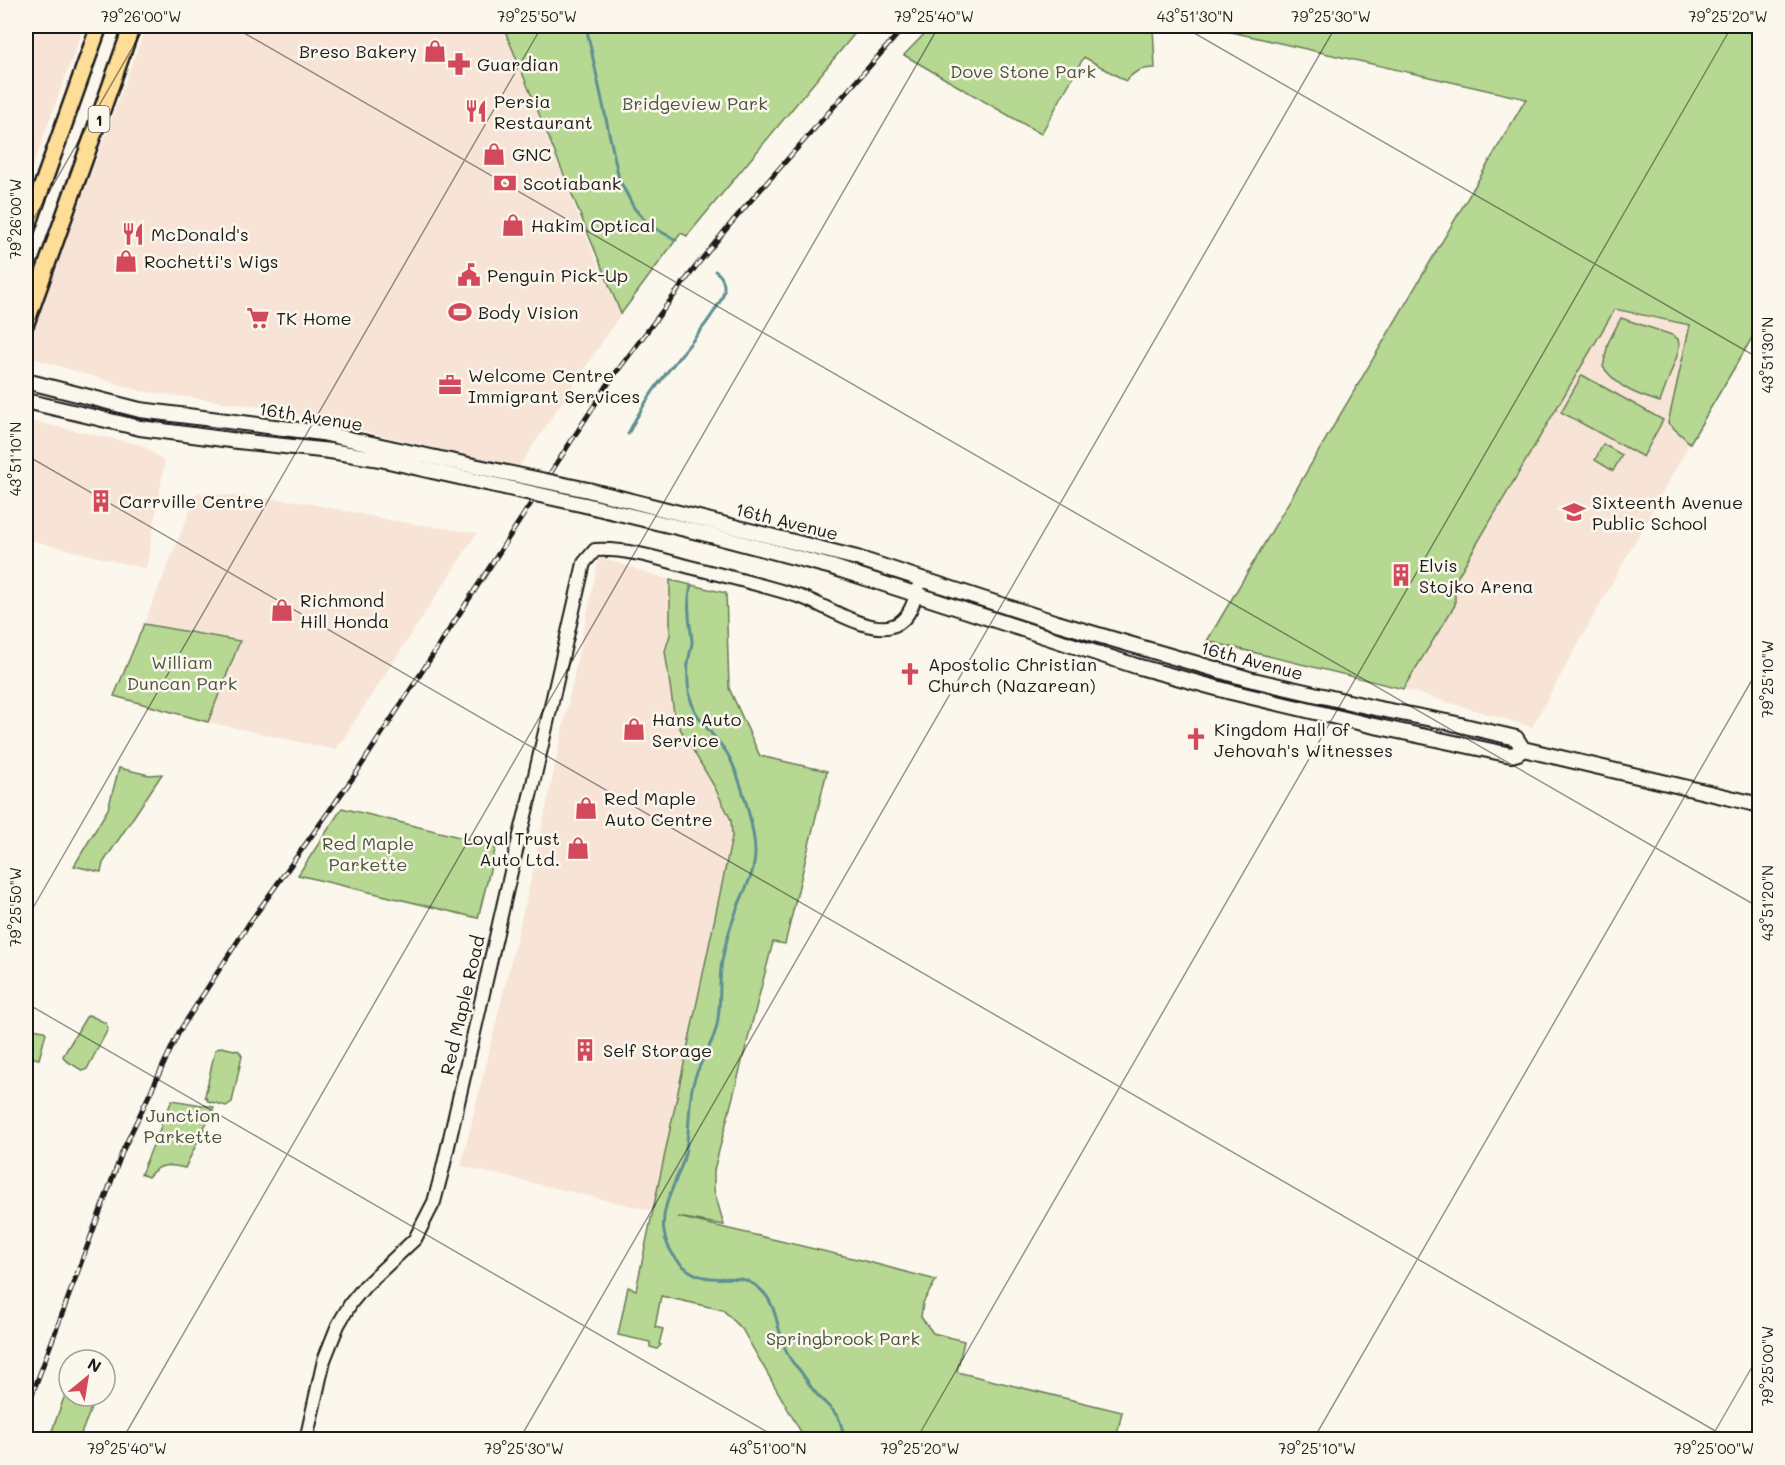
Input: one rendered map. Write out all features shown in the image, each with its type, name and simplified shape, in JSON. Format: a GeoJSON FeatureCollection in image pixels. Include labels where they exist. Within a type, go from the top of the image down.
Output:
{"type":"FeatureCollection","features":[{"type":"Feature","properties":{"kind":"main road","name":"1"},"geometry":{"type":"LineString","coordinates":[[26,231],[99,26]]}},
{"type":"Feature","properties":{"kind":"main road","name":"1"},"geometry":{"type":"LineString","coordinates":[[26,323],[132,26]]}},
{"type":"Feature","properties":{"kind":"main road","name":"16th Avenue"},"geometry":{"type":"LineString","coordinates":[[26,381],[140,410],[322,433],[585,506],[832,567],[1136,666],[1242,695],[1511,755],[1523,749]]}},
{"type":"Feature","properties":{"kind":"main road","name":"16th Avenue"},"geometry":{"type":"LineString","coordinates":[[26,401],[140,428],[434,464],[588,490],[835,552],[1057,623],[1249,679],[1516,738],[1523,749],[1760,805]]}},
{"type":"Feature","properties":{"kind":"street","name":"Red Maple Road"},"geometry":{"type":"LineString","coordinates":[[306,1440],[324,1360],[338,1325],[351,1303],[365,1286],[415,1239],[434,1202],[444,1168],[584,562],[595,550],[612,549],[770,588],[809,600],[865,624],[882,628],[896,625],[908,615],[916,594]]}},
{"type":"Feature","properties":{"kind":"street"},"geometry":{"type":"LineString","coordinates":[[916,594],[921,578]]}},
{"type":"Feature","properties":{"kind":"shaded area"},"geometry":{"type":"Polygon","coordinates":[[[26,26],[84,26],[26,185],[26,26]]]}},
{"type":"Feature","properties":{"kind":"shaded area"},"geometry":{"type":"Polygon","coordinates":[[[146,26],[503,26],[600,270],[621,314],[518,468],[269,408],[141,391],[26,356],[26,348],[146,26]]]}},
{"type":"Feature","properties":{"kind":"shaded area","name":"Sixteenth Avenue Public School"},"geometry":{"type":"Polygon","coordinates":[[[1616,308],[1690,325],[1668,423],[1690,443],[1532,727],[1403,689],[1455,605],[1455,581],[1616,308]]]}},
{"type":"Feature","properties":{"kind":"shaded area"},"geometry":{"type":"Polygon","coordinates":[[[26,420],[142,445],[165,462],[146,569],[26,539],[26,420]]]}},
{"type":"Feature","properties":{"kind":"shaded area"},"geometry":{"type":"Polygon","coordinates":[[[197,493],[297,501],[395,521],[477,533],[336,750],[208,722],[238,643],[144,624],[197,493]]]}},
{"type":"Feature","properties":{"kind":"shaded area"},"geometry":{"type":"Polygon","coordinates":[[[599,557],[670,580],[670,635],[665,651],[714,786],[731,820],[732,837],[653,1211],[461,1166],[531,879],[599,557]]]}},
{"type":"Feature","properties":{"kind":"green space","name":"Bridgeview Park"},"geometry":{"type":"Polygon","coordinates":[[[503,26],[861,26],[687,236],[681,233],[621,314],[503,26]]]}},
{"type":"Feature","properties":{"kind":"green space","name":"Dove Stone Park"},"geometry":{"type":"Polygon","coordinates":[[[932,26],[1153,26],[1155,68],[1139,71],[1126,81],[1084,57],[1041,134],[904,55],[932,26]]]}},
{"type":"Feature","properties":{"kind":"green space"},"geometry":{"type":"Polygon","coordinates":[[[1205,26],[1759,26],[1759,326],[1690,443],[1668,423],[1690,325],[1615,309],[1455,581],[1455,605],[1403,689],[1207,641],[1526,99],[1205,26]]]}},
{"type":"Feature","properties":{"kind":"green space"},"geometry":{"type":"Polygon","coordinates":[[[1621,318],[1678,339],[1678,353],[1660,402],[1628,390],[1603,367],[1608,343],[1621,318]]]}},
{"type":"Feature","properties":{"kind":"green space"},"geometry":{"type":"Polygon","coordinates":[[[1582,375],[1663,420],[1643,457],[1561,412],[1582,375]]]}},
{"type":"Feature","properties":{"kind":"green space"},"geometry":{"type":"Polygon","coordinates":[[[1603,444],[1622,455],[1613,471],[1595,460],[1603,444]]]}},
{"type":"Feature","properties":{"kind":"green space","name":"Springbrook Park"},"geometry":{"type":"Polygon","coordinates":[[[670,580],[726,593],[729,688],[760,756],[827,771],[785,944],[773,942],[714,1170],[714,1190],[724,1225],[678,1217],[936,1280],[923,1303],[921,1317],[933,1333],[964,1341],[957,1372],[1122,1412],[1116,1439],[805,1439],[742,1329],[723,1310],[661,1296],[655,1327],[663,1329],[659,1344],[661,1345],[657,1349],[650,1347],[650,1342],[618,1335],[628,1287],[636,1290],[732,837],[731,820],[675,720],[665,651],[670,635],[670,580]]]}},
{"type":"Feature","properties":{"kind":"green space","name":"William Duncan Park"},"geometry":{"type":"Polygon","coordinates":[[[144,624],[240,641],[208,722],[114,696],[144,624]]]}},
{"type":"Feature","properties":{"kind":"green space"},"geometry":{"type":"Polygon","coordinates":[[[119,768],[149,775],[162,774],[103,863],[101,872],[74,866],[108,809],[119,768]]]}},
{"type":"Feature","properties":{"kind":"green space","name":"Red Maple Parkette"},"geometry":{"type":"Polygon","coordinates":[[[342,808],[496,846],[478,918],[298,875],[342,808]]]}},
{"type":"Feature","properties":{"kind":"green space"},"geometry":{"type":"Polygon","coordinates":[[[89,1015],[106,1023],[108,1029],[87,1069],[83,1071],[65,1060],[63,1056],[89,1015]]]}},
{"type":"Feature","properties":{"kind":"green space"},"geometry":{"type":"Polygon","coordinates":[[[32,1029],[46,1033],[39,1059],[26,1056],[26,1038],[29,1038],[32,1029]]]}},
{"type":"Feature","properties":{"kind":"green space"},"geometry":{"type":"Polygon","coordinates":[[[221,1047],[239,1051],[242,1056],[232,1102],[226,1106],[208,1101],[205,1096],[215,1050],[221,1047]]]}},
{"type":"Feature","properties":{"kind":"green space","name":"Junction Parkette"},"geometry":{"type":"Polygon","coordinates":[[[172,1100],[214,1107],[185,1168],[165,1166],[156,1169],[148,1177],[141,1174],[172,1100]]]}},
{"type":"Feature","properties":{"kind":"green space"},"geometry":{"type":"Polygon","coordinates":[[[60,1408],[91,1408],[79,1439],[49,1439],[60,1408]]]}},
{"type":"Feature","properties":{"kind":"waterway"},"geometry":{"type":"LineString","coordinates":[[586,26],[619,179],[634,208],[649,225],[676,240]]}},
{"type":"Feature","properties":{"kind":"waterway"},"geometry":{"type":"LineString","coordinates":[[628,434],[655,389],[721,299],[724,291],[723,282],[715,271]]}},
{"type":"Feature","properties":{"kind":"waterway"},"geometry":{"type":"LineString","coordinates":[[691,585],[689,621],[692,643],[688,663],[691,700],[698,716],[725,750],[736,771],[749,815],[755,861],[725,948],[721,970],[718,1021],[714,1036],[693,1084],[685,1152],[666,1205],[664,1232],[673,1254],[690,1271],[704,1277],[745,1280],[760,1289],[775,1313],[786,1351],[792,1362],[814,1391],[834,1412],[843,1430],[844,1440]]}},
{"type":"Feature","properties":{"kind":"railway"},"geometry":{"type":"LineString","coordinates":[[26,1411],[123,1150],[179,1032],[248,925],[357,772],[612,378],[732,222],[905,26]]}},
{"type":"Feature","properties":{"kind":"place","name":"Breso Bakery"},"geometry":{"type":"Point","coordinates":[435,51]}},
{"type":"Feature","properties":{"kind":"place","name":"Guardian"},"geometry":{"type":"Point","coordinates":[459,64]}},
{"type":"Feature","properties":{"kind":"place","name":"Persia Restaurant"},"geometry":{"type":"Point","coordinates":[476,111]}},
{"type":"Feature","properties":{"kind":"place","name":"GNC"},"geometry":{"type":"Point","coordinates":[494,154]}},
{"type":"Feature","properties":{"kind":"place","name":"Scotiabank"},"geometry":{"type":"Point","coordinates":[505,183]}},
{"type":"Feature","properties":{"kind":"place","name":"Hakim Optical"},"geometry":{"type":"Point","coordinates":[513,225]}},
{"type":"Feature","properties":{"kind":"place","name":"McDonald's"},"geometry":{"type":"Point","coordinates":[133,234]}},
{"type":"Feature","properties":{"kind":"place","name":"Rochetti's Wigs"},"geometry":{"type":"Point","coordinates":[126,261]}},
{"type":"Feature","properties":{"kind":"place","name":"Penguin Pick-Up"},"geometry":{"type":"Point","coordinates":[469,275]}},
{"type":"Feature","properties":{"kind":"place","name":"Body Vision"},"geometry":{"type":"Point","coordinates":[460,312]}},
{"type":"Feature","properties":{"kind":"place","name":"TK Home"},"geometry":{"type":"Point","coordinates":[258,318]}},
{"type":"Feature","properties":{"kind":"place","name":"Welcome Centre Immigrant Services"},"geometry":{"type":"Point","coordinates":[450,385]}},
{"type":"Feature","properties":{"kind":"place","name":"Carrville Centre"},"geometry":{"type":"Point","coordinates":[101,501]}},
{"type":"Feature","properties":{"kind":"place","name":"Sixteenth Avenue Public School"},"geometry":{"type":"Point","coordinates":[1574,512]}},
{"type":"Feature","properties":{"kind":"place","name":"Elvis Stojko Arena"},"geometry":{"type":"Point","coordinates":[1401,575]}},
{"type":"Feature","properties":{"kind":"place","name":"Richmond Hill Honda"},"geometry":{"type":"Point","coordinates":[282,610]}},
{"type":"Feature","properties":{"kind":"place","name":"Apostolic Christian Church (Nazarean)"},"geometry":{"type":"Point","coordinates":[910,674]}},
{"type":"Feature","properties":{"kind":"place","name":"Hans Auto Service"},"geometry":{"type":"Point","coordinates":[634,729]}},
{"type":"Feature","properties":{"kind":"place","name":"Kingdom Hall of Jehovah's Witnesses"},"geometry":{"type":"Point","coordinates":[1196,739]}},
{"type":"Feature","properties":{"kind":"place","name":"Red Maple Auto Centre"},"geometry":{"type":"Point","coordinates":[586,808]}},
{"type":"Feature","properties":{"kind":"place","name":"Loyal Trust Auto Ltd."},"geometry":{"type":"Point","coordinates":[578,848]}},
{"type":"Feature","properties":{"kind":"place","name":"Self Storage"},"geometry":{"type":"Point","coordinates":[585,1050]}}]}
